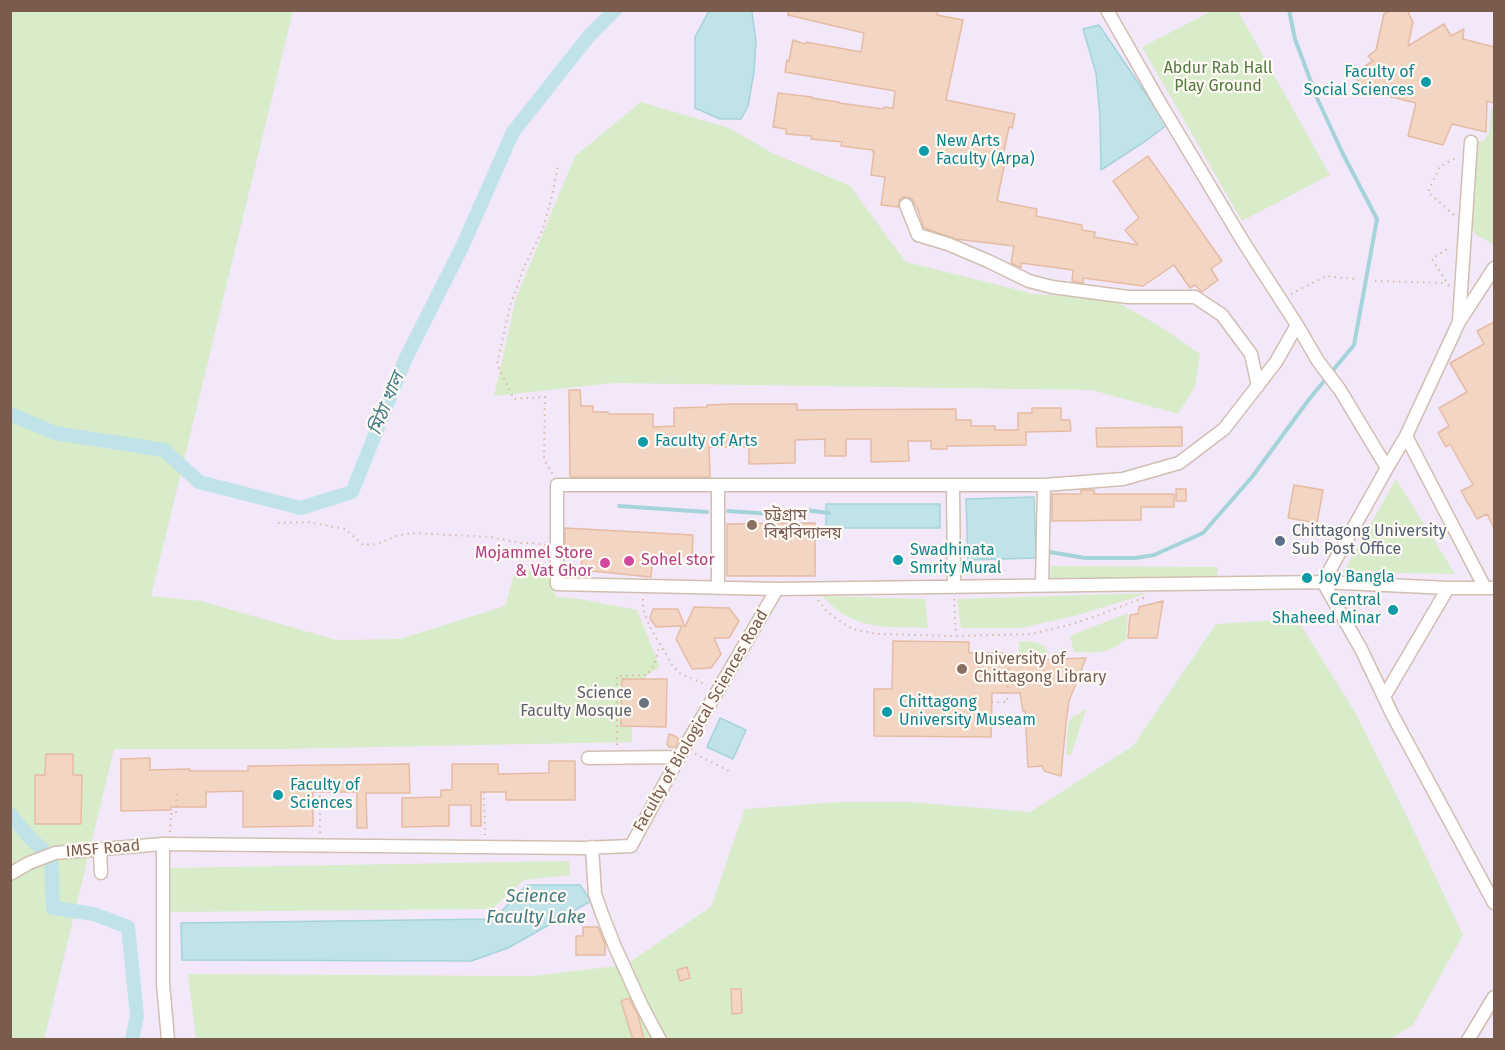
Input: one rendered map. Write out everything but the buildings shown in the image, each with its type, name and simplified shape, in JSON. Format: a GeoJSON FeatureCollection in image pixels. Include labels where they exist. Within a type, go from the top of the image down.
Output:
{"type":"FeatureCollection","features":[{"type":"Feature","properties":{"kind":"street"},"geometry":{"type":"LineString","coordinates":[[1107,10],[1244,243],[1297,324],[1318,361],[1340,390],[1387,468]]}},
{"type":"Feature","properties":{"kind":"street"},"geometry":{"type":"LineString","coordinates":[[1459,322],[1471,147]]}},
{"type":"Feature","properties":{"kind":"street"},"geometry":{"type":"LineString","coordinates":[[906,205],[918,235],[948,244],[1029,281],[1052,287],[1128,297],[1195,297],[1222,315],[1251,354],[1258,386]]}},
{"type":"Feature","properties":{"kind":"street"},"geometry":{"type":"LineString","coordinates":[[1323,582],[1406,436],[1459,322],[1494,268]]}},
{"type":"Feature","properties":{"kind":"street"},"geometry":{"type":"LineString","coordinates":[[1297,324],[1276,362],[1224,429],[1179,463],[1123,479],[1044,485],[558,485],[558,584],[777,590],[1323,582],[1490,588],[1406,436]]}},
{"type":"Feature","properties":{"kind":"street"},"geometry":{"type":"LineString","coordinates":[[718,485],[718,588]]}},
{"type":"Feature","properties":{"kind":"street"},"geometry":{"type":"LineString","coordinates":[[953,485],[954,587]]}},
{"type":"Feature","properties":{"kind":"street"},"geometry":{"type":"LineString","coordinates":[[1042,586],[1044,485]]}},
{"type":"Feature","properties":{"kind":"street"},"geometry":{"type":"LineString","coordinates":[[1323,582],[1361,649],[1384,697],[1494,903]]}},
{"type":"Feature","properties":{"kind":"street"},"geometry":{"type":"LineString","coordinates":[[1384,697],[1448,588]]}},
{"type":"Feature","properties":{"kind":"street","name":"Faculty of Biological Sciences Road"},"geometry":{"type":"LineString","coordinates":[[167,844],[631,846],[777,590]]}},
{"type":"Feature","properties":{"kind":"street"},"geometry":{"type":"LineString","coordinates":[[588,758],[682,753]]}},
{"type":"Feature","properties":{"kind":"street"},"geometry":{"type":"LineString","coordinates":[[167,844],[163,983],[168,1040]]}},
{"type":"Feature","properties":{"kind":"street","name":"IMSF Road"},"geometry":{"type":"LineString","coordinates":[[10,874],[55,852],[167,844]]}},
{"type":"Feature","properties":{"kind":"street"},"geometry":{"type":"LineString","coordinates":[[592,847],[595,894],[598,904],[615,947],[660,1040]]}},
{"type":"Feature","properties":{"kind":"street"},"geometry":{"type":"LineString","coordinates":[[100,849],[101,873]]}},
{"type":"Feature","properties":{"kind":"street"},"geometry":{"type":"LineString","coordinates":[[1468,1040],[1494,997]]}},
{"type":"Feature","properties":{"kind":"path"},"geometry":{"type":"LineString","coordinates":[[1465,225],[1428,192],[1440,166],[1471,147]]}},
{"type":"Feature","properties":{"kind":"path"},"geometry":{"type":"LineString","coordinates":[[558,166],[543,229],[524,267],[510,306],[497,364],[514,399],[545,397],[544,459],[558,485]]}},
{"type":"Feature","properties":{"kind":"path"},"geometry":{"type":"LineString","coordinates":[[1460,304],[1432,259],[1464,238]]}},
{"type":"Feature","properties":{"kind":"path"},"geometry":{"type":"LineString","coordinates":[[1280,299],[1326,276],[1355,279]]}},
{"type":"Feature","properties":{"kind":"path"},"geometry":{"type":"LineString","coordinates":[[1375,281],[1447,283]]}},
{"type":"Feature","properties":{"kind":"path"},"geometry":{"type":"LineString","coordinates":[[278,523],[308,522],[345,529],[363,545],[377,544],[399,535],[415,533],[490,537],[558,547]]}},
{"type":"Feature","properties":{"kind":"path"},"geometry":{"type":"LineString","coordinates":[[643,586],[644,609],[670,663],[679,673],[718,690]]}},
{"type":"Feature","properties":{"kind":"path"},"geometry":{"type":"LineString","coordinates":[[954,587],[956,636]]}},
{"type":"Feature","properties":{"kind":"path"},"geometry":{"type":"LineString","coordinates":[[808,589],[827,612],[852,628],[878,634],[956,636],[1032,634],[1069,625],[1148,596]]}},
{"type":"Feature","properties":{"kind":"path"},"geometry":{"type":"LineString","coordinates":[[617,758],[617,676],[646,675],[654,665],[660,645]]}},
{"type":"Feature","properties":{"kind":"path"},"geometry":{"type":"LineString","coordinates":[[980,654],[1009,655],[1007,702],[991,702]]}},
{"type":"Feature","properties":{"kind":"path"},"geometry":{"type":"LineString","coordinates":[[682,753],[731,772]]}},
{"type":"Feature","properties":{"kind":"path"},"geometry":{"type":"LineString","coordinates":[[167,844],[171,814],[176,814],[177,789]]}},
{"type":"Feature","properties":{"kind":"path"},"geometry":{"type":"LineString","coordinates":[[320,792],[320,845]]}},
{"type":"Feature","properties":{"kind":"path"},"geometry":{"type":"LineString","coordinates":[[484,792],[485,847]]}},
{"type":"Feature","properties":{"kind":"shaded area","name":"চট্টগ্রাম বিশ্ববিদ্যালয়"},"geometry":{"type":"Polygon","coordinates":[[[10,11],[1494,11],[1494,1039],[11,1039],[10,11]]]}},
{"type":"Feature","properties":{"kind":"green space","name":"Abdur Rab Hall Play Ground"},"geometry":{"type":"Polygon","coordinates":[[[1214,10],[1238,11],[1330,175],[1242,221],[1142,47],[1214,10]]]}},
{"type":"Feature","properties":{"kind":"green space"},"geometry":{"type":"Polygon","coordinates":[[[10,11],[293,11],[151,596],[201,601],[336,640],[400,639],[505,606],[516,568],[550,575],[556,597],[580,599],[637,610],[660,667],[647,675],[631,701],[632,742],[277,749],[114,749],[44,1040],[10,1039],[10,11]]]}},
{"type":"Feature","properties":{"kind":"green space"},"geometry":{"type":"Polygon","coordinates":[[[641,102],[729,128],[774,154],[849,185],[906,262],[1034,294],[1112,299],[1161,327],[1200,354],[1195,387],[1178,414],[1092,390],[614,383],[494,396],[516,298],[575,156],[641,102]]]}},
{"type":"Feature","properties":{"kind":"green space"},"geometry":{"type":"Polygon","coordinates":[[[1491,108],[1494,109],[1494,245],[1475,234],[1471,225],[1477,141],[1483,142],[1489,133],[1491,108]]]}},
{"type":"Feature","properties":{"kind":"green space"},"geometry":{"type":"Polygon","coordinates":[[[1396,479],[1447,561],[1455,574],[1343,572],[1396,479]]]}},
{"type":"Feature","properties":{"kind":"green space"},"geometry":{"type":"Polygon","coordinates":[[[1051,566],[1218,567],[1216,581],[1050,581],[1051,566]]]}},
{"type":"Feature","properties":{"kind":"green space"},"geometry":{"type":"Polygon","coordinates":[[[1149,593],[1078,615],[1021,628],[961,628],[957,599],[1149,593]]]}},
{"type":"Feature","properties":{"kind":"green space"},"geometry":{"type":"Polygon","coordinates":[[[822,596],[925,599],[928,628],[894,627],[861,622],[840,612],[822,596]]]}},
{"type":"Feature","properties":{"kind":"green space"},"geometry":{"type":"Polygon","coordinates":[[[1128,613],[1126,639],[1120,644],[1102,652],[1074,652],[1070,636],[1128,613]]]}},
{"type":"Feature","properties":{"kind":"green space"},"geometry":{"type":"Polygon","coordinates":[[[1297,619],[1356,714],[1463,935],[1413,1025],[1389,1040],[196,1039],[188,974],[532,976],[625,965],[711,907],[745,809],[839,802],[910,802],[1030,812],[1133,746],[1216,624],[1297,619]]]}},
{"type":"Feature","properties":{"kind":"green space"},"geometry":{"type":"Polygon","coordinates":[[[1019,641],[1040,644],[1047,649],[1049,654],[1019,653],[1019,641]]]}},
{"type":"Feature","properties":{"kind":"green space"},"geometry":{"type":"Polygon","coordinates":[[[1086,709],[1071,755],[1066,755],[1068,723],[1074,715],[1078,715],[1086,709]]]}},
{"type":"Feature","properties":{"kind":"green space"},"geometry":{"type":"Polygon","coordinates":[[[569,861],[570,875],[524,880],[492,909],[166,912],[168,868],[569,861]]]}},
{"type":"Feature","properties":{"kind":"water"},"geometry":{"type":"Polygon","coordinates":[[[750,10],[756,41],[754,72],[748,106],[741,119],[720,119],[695,108],[695,37],[709,11],[750,10]]]}},
{"type":"Feature","properties":{"kind":"water"},"geometry":{"type":"Polygon","coordinates":[[[1099,25],[1167,125],[1101,170],[1096,73],[1083,29],[1099,25]]]}},
{"type":"Feature","properties":{"kind":"water"},"geometry":{"type":"Polygon","coordinates":[[[1034,497],[1036,558],[968,560],[966,499],[1034,497]]]}},
{"type":"Feature","properties":{"kind":"water"},"geometry":{"type":"Polygon","coordinates":[[[826,504],[940,504],[940,528],[826,528],[826,504]]]}},
{"type":"Feature","properties":{"kind":"water"},"geometry":{"type":"Polygon","coordinates":[[[720,718],[746,730],[733,759],[707,747],[720,718]]]}},
{"type":"Feature","properties":{"kind":"water","name":"Science Faculty Lake"},"geometry":{"type":"Polygon","coordinates":[[[527,885],[580,885],[591,901],[508,948],[471,961],[182,960],[181,923],[494,919],[527,885]]]}},
{"type":"Feature","properties":{"kind":"waterway","name":"মিঠা খাল"},"geometry":{"type":"LineString","coordinates":[[10,414],[55,433],[164,450],[199,482],[301,508],[352,492],[405,360],[462,247],[513,132],[589,36],[615,10]]}},
{"type":"Feature","properties":{"kind":"waterway"},"geometry":{"type":"LineString","coordinates":[[1044,551],[1085,558],[1135,558],[1154,555],[1203,533],[1252,477],[1310,398],[1354,345],[1377,219],[1317,98],[1295,39],[1289,10]]}},
{"type":"Feature","properties":{"kind":"waterway"},"geometry":{"type":"LineString","coordinates":[[619,506],[707,512]]}},
{"type":"Feature","properties":{"kind":"waterway"},"geometry":{"type":"LineString","coordinates":[[728,511],[772,514],[805,510],[829,513]]}},
{"type":"Feature","properties":{"kind":"waterway"},"geometry":{"type":"LineString","coordinates":[[10,814],[29,837],[51,857],[53,908],[94,914],[128,927],[137,1016],[132,1040]]}},
{"type":"Feature","properties":{"kind":"place","name":"Faculty of Social Sciences"},"geometry":{"type":"Point","coordinates":[1426,82]}},
{"type":"Feature","properties":{"kind":"place","name":"New Arts Faculty (Arpa)"},"geometry":{"type":"Point","coordinates":[924,151]}},
{"type":"Feature","properties":{"kind":"place","name":"Faculty of Arts"},"geometry":{"type":"Point","coordinates":[643,442]}},
{"type":"Feature","properties":{"kind":"place","name":"চট্টগ্রাম বিশ্ববিদ্যালয়"},"geometry":{"type":"Point","coordinates":[752,525]}},
{"type":"Feature","properties":{"kind":"place","name":"Chittagong University Sub Post Office"},"geometry":{"type":"Point","coordinates":[1280,541]}},
{"type":"Feature","properties":{"kind":"place","name":"Swadhinata Smrity Mural"},"geometry":{"type":"Point","coordinates":[898,560]}},
{"type":"Feature","properties":{"kind":"place","name":"Sohel stor"},"geometry":{"type":"Point","coordinates":[629,561]}},
{"type":"Feature","properties":{"kind":"place","name":"Mojammel Store & Vat Ghor"},"geometry":{"type":"Point","coordinates":[605,563]}},
{"type":"Feature","properties":{"kind":"place","name":"Joy Bangla"},"geometry":{"type":"Point","coordinates":[1307,578]}},
{"type":"Feature","properties":{"kind":"place","name":"Central Shaheed Minar"},"geometry":{"type":"Point","coordinates":[1393,610]}},
{"type":"Feature","properties":{"kind":"place","name":"University of Chittagong Library"},"geometry":{"type":"Point","coordinates":[962,669]}},
{"type":"Feature","properties":{"kind":"place","name":"Science Faculty Mosque"},"geometry":{"type":"Point","coordinates":[644,703]}},
{"type":"Feature","properties":{"kind":"place","name":"Chittagong University Museam"},"geometry":{"type":"Point","coordinates":[887,712]}},
{"type":"Feature","properties":{"kind":"place","name":"Faculty of Sciences"},"geometry":{"type":"Point","coordinates":[278,795]}}]}
